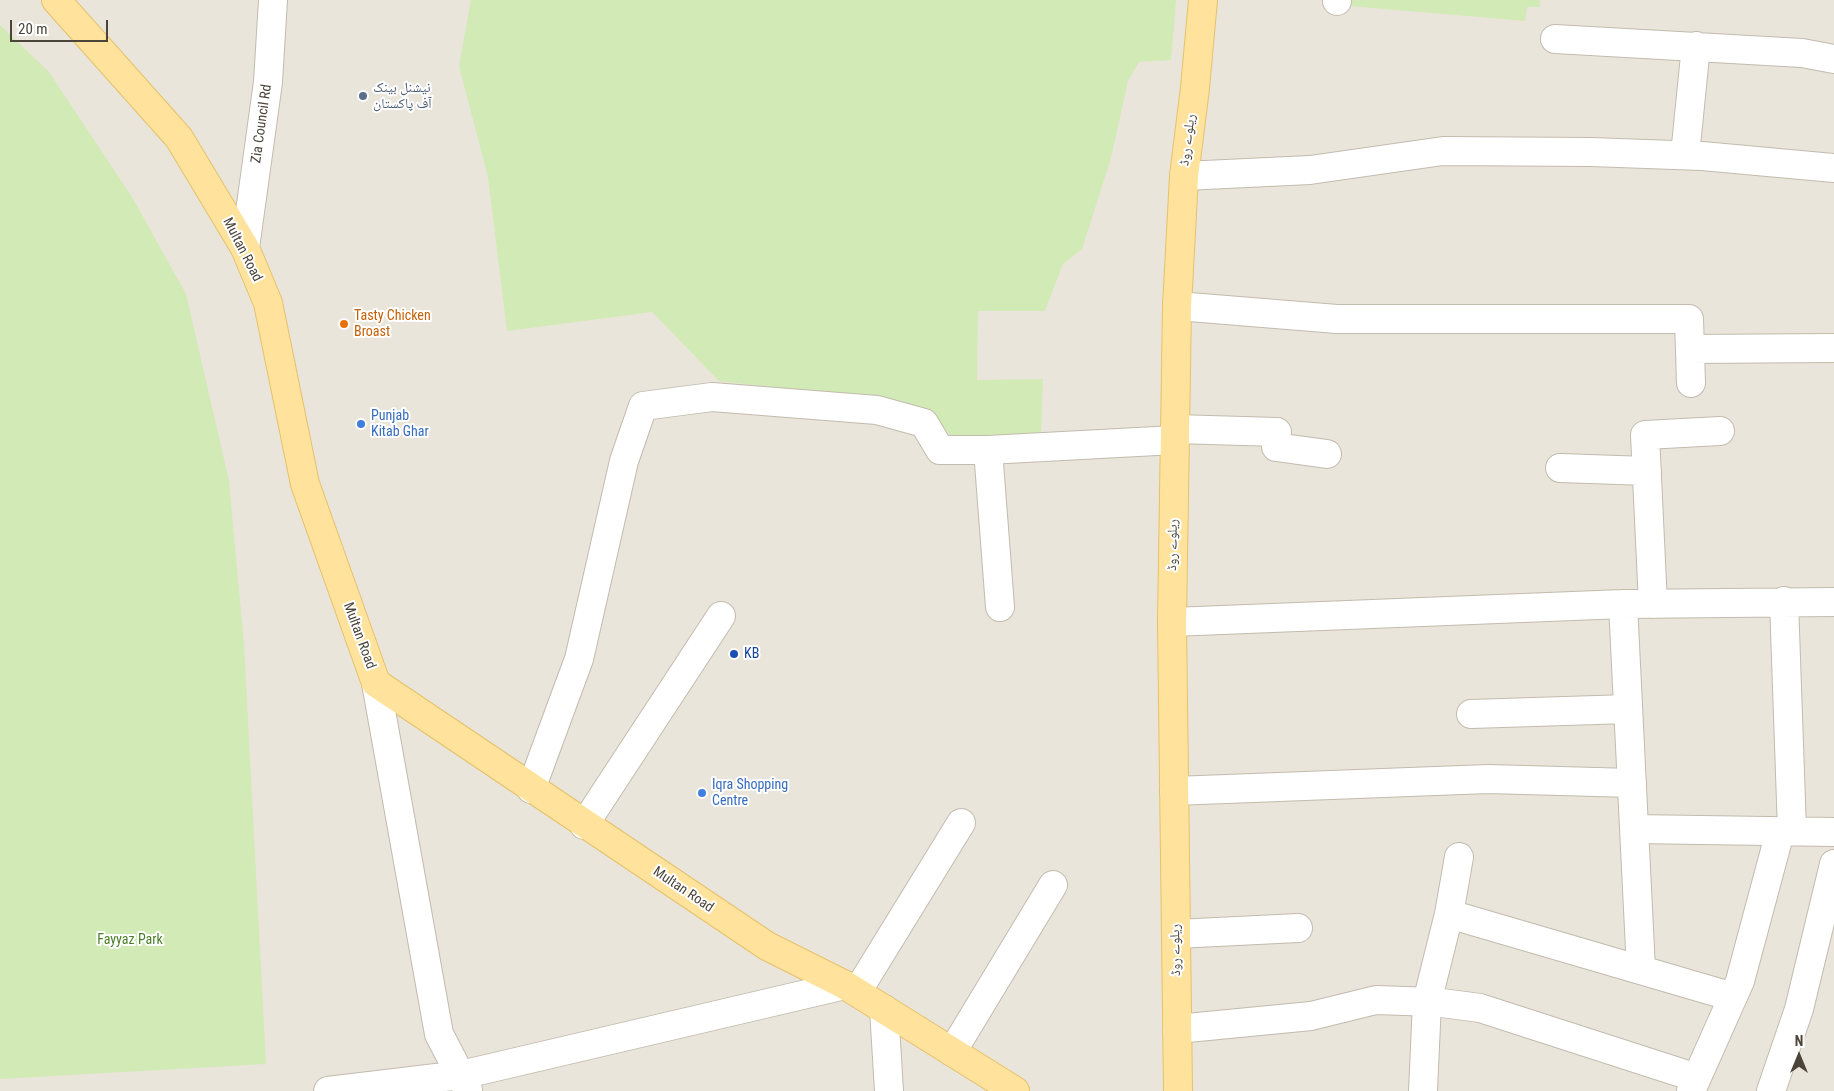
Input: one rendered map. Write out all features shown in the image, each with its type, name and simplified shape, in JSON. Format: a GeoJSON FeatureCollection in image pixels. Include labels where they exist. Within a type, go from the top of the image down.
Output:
{"type":"FeatureCollection","features":[{"type":"Feature","properties":{"kind":"main road","name":"Multan Road"},"geometry":{"type":"LineString","coordinates":[[56,0],[179,138],[245,248],[268,303],[305,484],[376,683],[767,946],[851,988],[1015,1091]]}},
{"type":"Feature","properties":{"kind":"main road","name":"ریلوے روڈ"},"geometry":{"type":"LineString","coordinates":[[1178,1091],[1172,622],[1177,306],[1184,176],[1203,0]]}},
{"type":"Feature","properties":{"kind":"street","name":"Zia Council Rd"},"geometry":{"type":"LineString","coordinates":[[245,248],[268,82],[273,0]]}},
{"type":"Feature","properties":{"kind":"street"},"geometry":{"type":"LineString","coordinates":[[1555,39],[1802,53],[1834,59]]}},
{"type":"Feature","properties":{"kind":"street"},"geometry":{"type":"LineString","coordinates":[[1686,155],[1696,46]]}},
{"type":"Feature","properties":{"kind":"street"},"geometry":{"type":"LineString","coordinates":[[1184,176],[1310,170],[1443,151],[1686,155],[1834,168]]}},
{"type":"Feature","properties":{"kind":"street"},"geometry":{"type":"LineString","coordinates":[[1177,306],[1337,319],[1689,318],[1691,383]]}},
{"type":"Feature","properties":{"kind":"street"},"geometry":{"type":"LineString","coordinates":[[1690,349],[1834,348]]}},
{"type":"Feature","properties":{"kind":"street"},"geometry":{"type":"LineString","coordinates":[[531,789],[579,660],[624,461],[643,406],[712,397],[877,410],[924,423],[940,450],[988,450],[1175,434],[1277,432],[1276,448],[1327,454]]}},
{"type":"Feature","properties":{"kind":"street"},"geometry":{"type":"LineString","coordinates":[[1653,604],[1645,434],[1720,431]]}},
{"type":"Feature","properties":{"kind":"street"},"geometry":{"type":"LineString","coordinates":[[988,450],[1000,607]]}},
{"type":"Feature","properties":{"kind":"street"},"geometry":{"type":"LineString","coordinates":[[1560,468],[1646,471]]}},
{"type":"Feature","properties":{"kind":"street"},"geometry":{"type":"LineString","coordinates":[[1177,1030],[1311,1016],[1376,1000],[1427,1002],[1480,1008],[1694,1084],[1740,982],[1786,832],[1784,601]]}},
{"type":"Feature","properties":{"kind":"street"},"geometry":{"type":"LineString","coordinates":[[1172,622],[1623,604],[1834,602]]}},
{"type":"Feature","properties":{"kind":"street"},"geometry":{"type":"LineString","coordinates":[[1623,604],[1641,970]]}},
{"type":"Feature","properties":{"kind":"street"},"geometry":{"type":"LineString","coordinates":[[584,824],[721,616]]}},
{"type":"Feature","properties":{"kind":"street"},"geometry":{"type":"LineString","coordinates":[[376,683],[440,1034],[465,1083]]}},
{"type":"Feature","properties":{"kind":"street"},"geometry":{"type":"LineString","coordinates":[[1471,714],[1628,708]]}},
{"type":"Feature","properties":{"kind":"street"},"geometry":{"type":"LineString","coordinates":[[1174,790],[1488,779],[1632,783]]}},
{"type":"Feature","properties":{"kind":"street"},"geometry":{"type":"LineString","coordinates":[[328,1091],[465,1083],[851,988],[961,823]]}},
{"type":"Feature","properties":{"kind":"street"},"geometry":{"type":"LineString","coordinates":[[1634,829],[1834,832]]}},
{"type":"Feature","properties":{"kind":"street"},"geometry":{"type":"LineString","coordinates":[[1423,1091],[1427,1002],[1449,914],[1459,857]]}},
{"type":"Feature","properties":{"kind":"street"},"geometry":{"type":"LineString","coordinates":[[1771,1091],[1799,1009],[1834,864]]}},
{"type":"Feature","properties":{"kind":"street"},"geometry":{"type":"LineString","coordinates":[[952,1052],[1053,885]]}},
{"type":"Feature","properties":{"kind":"street"},"geometry":{"type":"LineString","coordinates":[[1449,914],[1733,997]]}},
{"type":"Feature","properties":{"kind":"street"},"geometry":{"type":"LineString","coordinates":[[1176,934],[1298,928]]}},
{"type":"Feature","properties":{"kind":"street"},"geometry":{"type":"LineString","coordinates":[[884,1009],[889,1091]]}},
{"type":"Feature","properties":{"kind":"shaded area"},"geometry":{"type":"Polygon","coordinates":[[[0,0],[1834,0],[1834,1091],[0,1091],[0,0]]]}},
{"type":"Feature","properties":{"kind":"green space"},"geometry":{"type":"Polygon","coordinates":[[[471,0],[1176,0],[1171,60],[1139,62],[1128,81],[1111,158],[1082,249],[1063,264],[1045,311],[978,311],[977,380],[1043,379],[1041,436],[953,438],[928,411],[857,397],[719,381],[652,312],[507,331],[488,177],[459,66],[471,0]]]}},
{"type":"Feature","properties":{"kind":"green space"},"geometry":{"type":"Polygon","coordinates":[[[1350,0],[1540,0],[1540,7],[1527,7],[1525,21],[1350,6],[1350,0]]]}},
{"type":"Feature","properties":{"kind":"green space","name":"Fayyaz Park"},"geometry":{"type":"Polygon","coordinates":[[[0,25],[49,72],[132,197],[186,294],[229,481],[244,645],[266,1064],[0,1079],[0,25]]]}},
{"type":"Feature","properties":{"kind":"place","name":"نیشنل بینک آف پاکستان"},"geometry":{"type":"Point","coordinates":[363,96]}},
{"type":"Feature","properties":{"kind":"place","name":"Tasty Chicken Broast"},"geometry":{"type":"Point","coordinates":[344,324]}},
{"type":"Feature","properties":{"kind":"place","name":"Punjab Kitab Ghar"},"geometry":{"type":"Point","coordinates":[361,424]}},
{"type":"Feature","properties":{"kind":"place","name":"KB"},"geometry":{"type":"Point","coordinates":[734,654]}},
{"type":"Feature","properties":{"kind":"place","name":"Iqra Shopping Centre"},"geometry":{"type":"Point","coordinates":[702,793]}}]}
